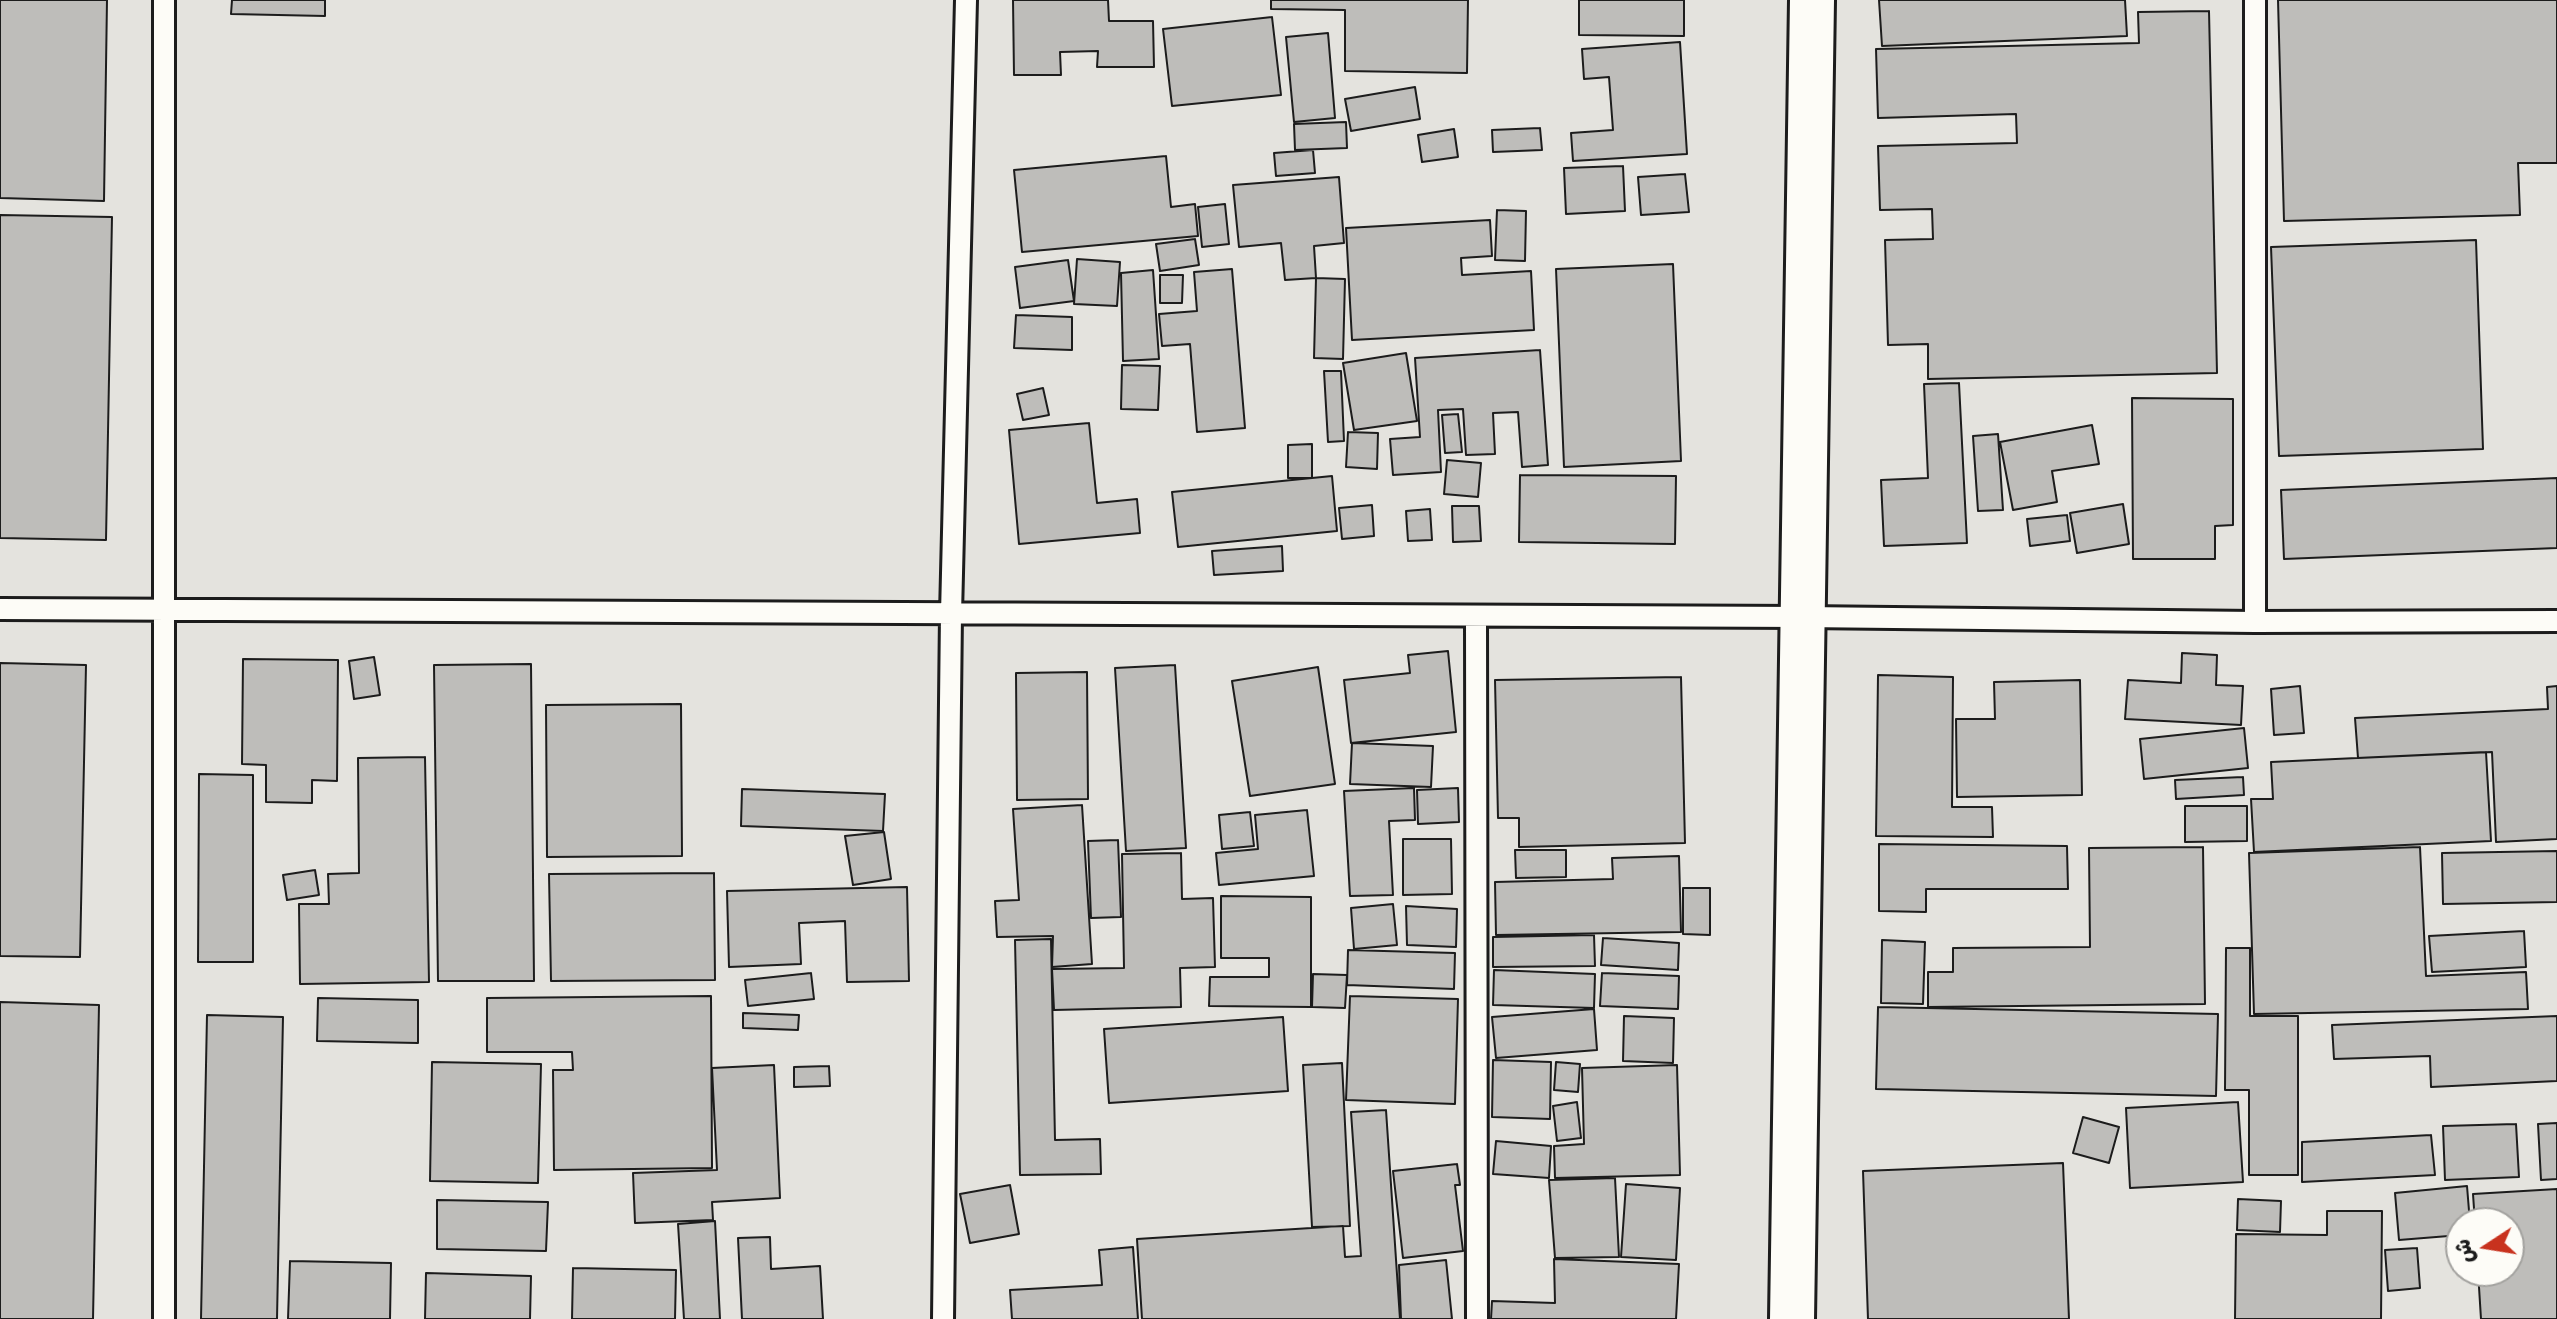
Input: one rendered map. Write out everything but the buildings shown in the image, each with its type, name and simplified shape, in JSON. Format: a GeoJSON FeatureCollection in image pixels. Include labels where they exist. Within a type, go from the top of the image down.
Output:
{"type":"FeatureCollection","features":[{"type":"Feature","properties":{"kind":"street"},"geometry":{"type":"LineString","coordinates":[[1792,1319],[1812,0]]}},
{"type":"Feature","properties":{"kind":"lane"},"geometry":{"type":"LineString","coordinates":[[164,0],[164,1319]]}},
{"type":"Feature","properties":{"kind":"lane"},"geometry":{"type":"LineString","coordinates":[[943,1319],[951,614],[966,0]]}},
{"type":"Feature","properties":{"kind":"lane"},"geometry":{"type":"LineString","coordinates":[[2255,0],[2255,622]]}},
{"type":"Feature","properties":{"kind":"lane"},"geometry":{"type":"LineString","coordinates":[[0,609],[2255,622],[2557,621]]}},
{"type":"Feature","properties":{"kind":"lane"},"geometry":{"type":"LineString","coordinates":[[1476,616],[1477,1319]]}},
{"type":"Feature","properties":{"kind":"shaded area"},"geometry":{"type":"Polygon","coordinates":[[[0,0],[2557,0],[2557,1319],[0,1319],[0,0]]]}}]}
